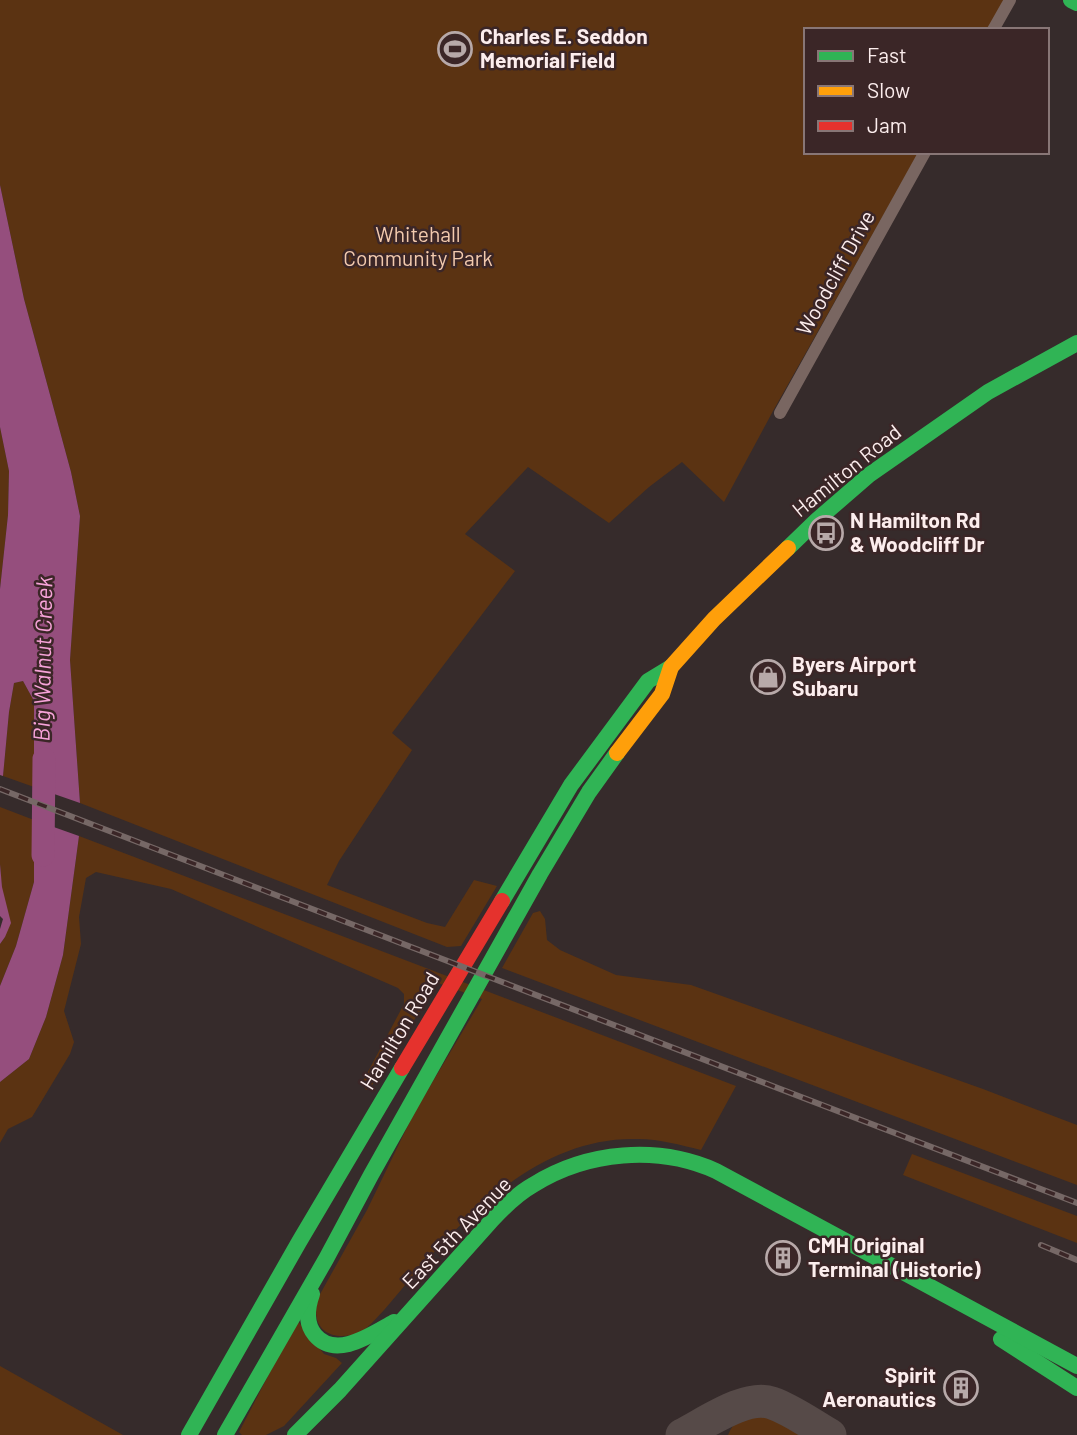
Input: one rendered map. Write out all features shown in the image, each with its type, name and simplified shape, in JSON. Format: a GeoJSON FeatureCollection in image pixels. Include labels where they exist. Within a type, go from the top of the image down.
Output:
{"type":"FeatureCollection","features":[{"type":"Feature","properties":{"kind":"main road"},"geometry":{"type":"LineString","coordinates":[[1071,0],[1077,3]]}},
{"type":"Feature","properties":{"kind":"main road","name":"Hamilton Road"},"geometry":{"type":"LineString","coordinates":[[193,1429],[299,1242],[571,786],[648,681],[671,667],[714,619],[817,520],[869,475],[988,393],[1077,343]]}},
{"type":"Feature","properties":{"kind":"main road","name":"Hamilton Road"},"geometry":{"type":"LineString","coordinates":[[225,1435],[540,874],[589,792],[662,694],[671,667]]}},
{"type":"Feature","properties":{"kind":"main road","name":"East 5th Avenue"},"geometry":{"type":"LineString","coordinates":[[295,1435],[514,1200],[552,1174],[580,1163],[629,1154],[670,1157],[709,1167],[1077,1366]]}},
{"type":"Feature","properties":{"kind":"main road"},"geometry":{"type":"LineString","coordinates":[[326,1259],[308,1308],[309,1326],[319,1340],[335,1347],[349,1344],[406,1317]]}},
{"type":"Feature","properties":{"kind":"main road","name":"East 5th Avenue"},"geometry":{"type":"LineString","coordinates":[[920,1280],[992,1334],[1077,1388]]}},
{"type":"Feature","properties":{"kind":"main road"},"geometry":{"type":"LineString","coordinates":[[193,1429],[208,1435]]}},
{"type":"Feature","properties":{"kind":"street"},"geometry":{"type":"LineString","coordinates":[[994,28],[1010,0]]}},
{"type":"Feature","properties":{"kind":"street","name":"Woodcliff Drive"},"geometry":{"type":"LineString","coordinates":[[780,413],[924,154]]}},
{"type":"Feature","properties":{"kind":"green space","name":"Whitehall Community Park"},"geometry":{"type":"Polygon","coordinates":[[[0,0],[1004,0],[989,28],[804,28],[804,154],[918,154],[724,502],[682,462],[609,523],[528,467],[465,534],[515,571],[392,733],[412,750],[339,861],[327,885],[427,923],[445,927],[474,880],[497,886],[461,946],[447,947],[80,803],[70,660],[80,516],[71,472],[24,299],[0,185],[0,0]]]}},
{"type":"Feature","properties":{"kind":"green space"},"geometry":{"type":"Polygon","coordinates":[[[0,427],[9,471],[8,515],[0,589],[0,427]]]}},
{"type":"Feature","properties":{"kind":"green space"},"geometry":{"type":"Polygon","coordinates":[[[23,681],[34,701],[34,787],[3,776],[14,683],[23,681]]]}},
{"type":"Feature","properties":{"kind":"green space"},"geometry":{"type":"Polygon","coordinates":[[[0,807],[34,820],[34,882],[16,946],[0,986],[0,944],[5,937],[0,864],[0,807]]]}},
{"type":"Feature","properties":{"kind":"green space"},"geometry":{"type":"Polygon","coordinates":[[[79,836],[736,1086],[701,1150],[646,1139],[604,1141],[573,1149],[543,1163],[514,1180],[463,1223],[365,1329],[352,1335],[330,1334],[320,1326],[317,1319],[319,1296],[367,1210],[414,1113],[482,999],[438,983],[371,1087],[366,1090],[362,1083],[404,1004],[404,994],[398,988],[171,889],[96,872],[86,878],[79,917],[81,944],[64,1011],[74,1042],[70,1054],[32,1117],[8,1129],[0,1143],[0,1082],[29,1059],[46,1017],[63,955],[79,836]]]}},
{"type":"Feature","properties":{"kind":"green space"},"geometry":{"type":"Polygon","coordinates":[[[540,911],[545,919],[547,940],[560,950],[616,975],[691,985],[1077,1125],[1077,1185],[502,968],[533,913],[540,911]]]}},
{"type":"Feature","properties":{"kind":"green space"},"geometry":{"type":"Polygon","coordinates":[[[912,1154],[1077,1216],[1077,1243],[903,1175],[912,1154]]]}},
{"type":"Feature","properties":{"kind":"green space"},"geometry":{"type":"Polygon","coordinates":[[[297,1320],[324,1354],[342,1363],[284,1426],[266,1435],[242,1435],[239,1432],[297,1320]]]}},
{"type":"Feature","properties":{"kind":"green space"},"geometry":{"type":"Polygon","coordinates":[[[0,1366],[123,1435],[0,1435],[0,1366]]]}},
{"type":"Feature","properties":{"kind":"green space"},"geometry":{"type":"Polygon","coordinates":[[[759,1412],[774,1416],[808,1435],[728,1435],[740,1419],[759,1412]]]}},
{"type":"Feature","properties":{"kind":"water"},"geometry":{"type":"Polygon","coordinates":[[[0,185],[24,299],[71,472],[80,516],[70,660],[80,803],[34,787],[34,701],[23,681],[14,683],[3,776],[0,775],[0,589],[8,515],[9,471],[0,427],[0,185]]]}},
{"type":"Feature","properties":{"kind":"water"},"geometry":{"type":"Polygon","coordinates":[[[34,820],[79,836],[63,955],[46,1017],[29,1059],[0,1082],[0,986],[16,946],[34,882],[34,820]]]}},
{"type":"Feature","properties":{"kind":"water"},"geometry":{"type":"Polygon","coordinates":[[[0,864],[2,887],[11,923],[0,944],[3,919],[0,916],[0,864]]]}},
{"type":"Feature","properties":{"kind":"waterway","name":"Big Walnut Creek"},"geometry":{"type":"LineString","coordinates":[[43,855],[44,759]]}},
{"type":"Feature","properties":{"kind":"taxiway"},"geometry":{"type":"LineString","coordinates":[[682,1435],[726,1411],[762,1401],[787,1409],[830,1435]]}},
{"type":"Feature","properties":{"kind":"railway"},"geometry":{"type":"LineString","coordinates":[[0,789],[1077,1203]]}},
{"type":"Feature","properties":{"kind":"railway"},"geometry":{"type":"LineString","coordinates":[[1041,1245],[1077,1260]]}},
{"type":"Feature","properties":{"kind":"traffic: fast"},"geometry":{"type":"LineString","coordinates":[[1071,0],[1077,3]]}},
{"type":"Feature","properties":{"kind":"traffic: fast"},"geometry":{"type":"LineString","coordinates":[[788,548],[869,475],[988,392],[1077,343]]}},
{"type":"Feature","properties":{"kind":"traffic: fast"},"geometry":{"type":"LineString","coordinates":[[502,901],[571,785],[648,681],[671,667]]}},
{"type":"Feature","properties":{"kind":"traffic: fast"},"geometry":{"type":"LineString","coordinates":[[225,1435],[540,874],[589,792],[617,753]]}},
{"type":"Feature","properties":{"kind":"traffic: fast"},"geometry":{"type":"LineString","coordinates":[[189,1435],[402,1068]]}},
{"type":"Feature","properties":{"kind":"traffic: fast"},"geometry":{"type":"LineString","coordinates":[[295,1435],[340,1390],[492,1220],[516,1197],[554,1174],[576,1165],[623,1156],[671,1157],[716,1171],[1077,1366]]}},
{"type":"Feature","properties":{"kind":"traffic: fast"},"geometry":{"type":"LineString","coordinates":[[312,1294],[308,1320],[315,1335],[324,1342],[333,1345],[354,1342],[394,1322]]}},
{"type":"Feature","properties":{"kind":"traffic: fast"},"geometry":{"type":"LineString","coordinates":[[1001,1339],[1077,1388]]}},
{"type":"Feature","properties":{"kind":"traffic: slow"},"geometry":{"type":"LineString","coordinates":[[617,753],[662,694],[671,667],[714,619],[788,548]]}},
{"type":"Feature","properties":{"kind":"traffic: jam"},"geometry":{"type":"LineString","coordinates":[[402,1068],[502,901]]}},
{"type":"Feature","properties":{"kind":"place","name":"Charles E. Seddon Memorial Field"},"geometry":{"type":"Point","coordinates":[455,49]}},
{"type":"Feature","properties":{"kind":"place","name":"N Hamilton Rd & Woodcliff Dr"},"geometry":{"type":"Point","coordinates":[826,533]}},
{"type":"Feature","properties":{"kind":"place","name":"Byers Airport Subaru"},"geometry":{"type":"Point","coordinates":[768,677]}},
{"type":"Feature","properties":{"kind":"place","name":"CMH Original Terminal (Historic)"},"geometry":{"type":"Point","coordinates":[783,1258]}},
{"type":"Feature","properties":{"kind":"place","name":"Spirit Aeronautics"},"geometry":{"type":"Point","coordinates":[961,1388]}}]}
